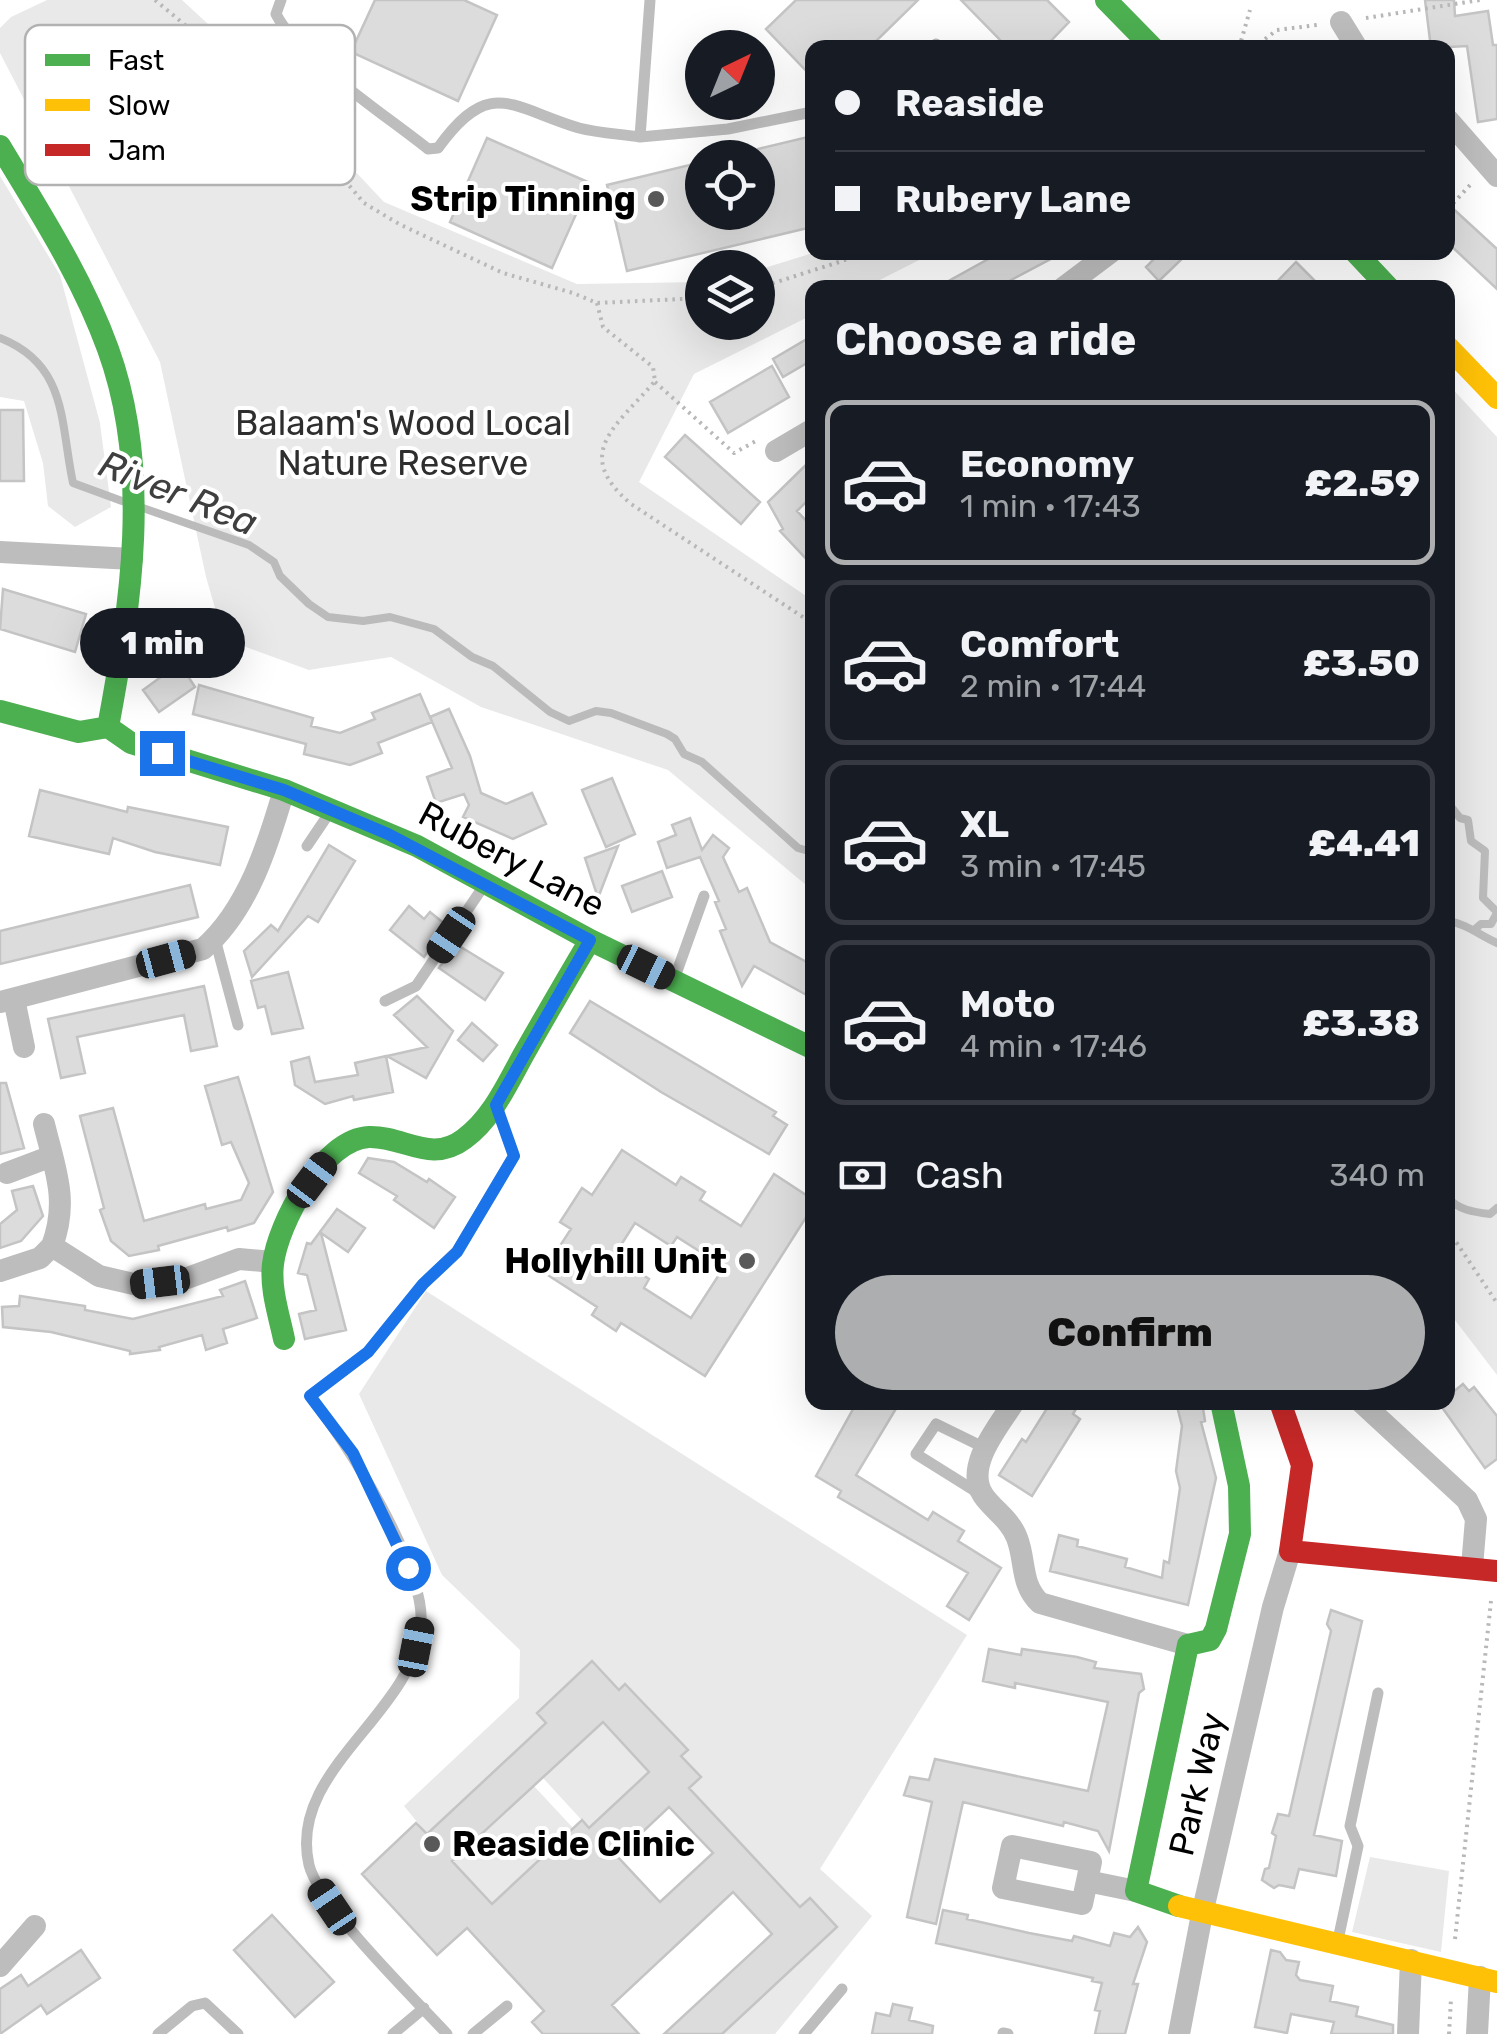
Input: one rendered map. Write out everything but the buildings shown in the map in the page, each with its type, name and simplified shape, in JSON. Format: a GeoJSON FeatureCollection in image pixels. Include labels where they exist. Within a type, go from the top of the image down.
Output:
{"type":"FeatureCollection","features":[{"type":"Feature","properties":{"kind":"street"},"geometry":{"type":"LineString","coordinates":[[1106,0],[1145,40]]}},
{"type":"Feature","properties":{"kind":"street"},"geometry":{"type":"LineString","coordinates":[[1341,22],[1352,40]]}},
{"type":"Feature","properties":{"kind":"street"},"geometry":{"type":"LineString","coordinates":[[1455,128],[1493,171]]}},
{"type":"Feature","properties":{"kind":"street"},"geometry":{"type":"LineString","coordinates":[[0,146],[71,267],[109,352],[130,439],[132,559],[124,646],[108,727]]}},
{"type":"Feature","properties":{"kind":"street"},"geometry":{"type":"LineString","coordinates":[[1074,280],[1100,260]]}},
{"type":"Feature","properties":{"kind":"street"},"geometry":{"type":"LineString","coordinates":[[1363,260],[1382,280]]}},
{"type":"Feature","properties":{"kind":"street"},"geometry":{"type":"LineString","coordinates":[[1455,354],[1497,398]]}},
{"type":"Feature","properties":{"kind":"street"},"geometry":{"type":"LineString","coordinates":[[776,451],[805,434]]}},
{"type":"Feature","properties":{"kind":"street"},"geometry":{"type":"LineString","coordinates":[[0,552],[132,559]]}},
{"type":"Feature","properties":{"kind":"street","name":"Rubery Lane"},"geometry":{"type":"LineString","coordinates":[[0,711],[79,732],[108,727],[131,743],[284,790],[332,809],[416,846],[590,940],[805,1045]]}},
{"type":"Feature","properties":{"kind":"street"},"geometry":{"type":"LineString","coordinates":[[24,1047],[7,1001],[204,949],[215,939],[245,893],[269,841],[284,790]]}},
{"type":"Feature","properties":{"kind":"street"},"geometry":{"type":"LineString","coordinates":[[284,1339],[273,1262],[297,1200],[328,1160],[355,1140],[378,1139],[432,1153],[463,1141],[496,1105],[590,940]]}},
{"type":"Feature","properties":{"kind":"street"},"geometry":{"type":"LineString","coordinates":[[0,1271],[40,1258],[52,1246],[62,1220],[44,1124]]}},
{"type":"Feature","properties":{"kind":"street"},"geometry":{"type":"LineString","coordinates":[[7,1173],[52,1156]]}},
{"type":"Feature","properties":{"kind":"street"},"geometry":{"type":"LineString","coordinates":[[52,1246],[98,1276],[138,1285],[182,1280],[239,1260],[273,1262]]}},
{"type":"Feature","properties":{"kind":"street"},"geometry":{"type":"LineString","coordinates":[[1009,1410],[985,1448],[977,1481],[1016,1536],[1025,1584],[1040,1603],[1188,1645],[1210,1640],[1216,1629],[1240,1534],[1239,1486],[1224,1410]]}},
{"type":"Feature","properties":{"kind":"street"},"geometry":{"type":"LineString","coordinates":[[1283,1410],[1302,1465],[1290,1552],[1497,1570]]}},
{"type":"Feature","properties":{"kind":"street"},"geometry":{"type":"LineString","coordinates":[[1370,1410],[1467,1500],[1476,1519],[1472,1567]]}},
{"type":"Feature","properties":{"kind":"street","name":"Park Way"},"geometry":{"type":"LineString","coordinates":[[1179,2034],[1202,1914],[1273,1607],[1290,1552]]}},
{"type":"Feature","properties":{"kind":"street"},"geometry":{"type":"LineString","coordinates":[[1136,1891],[1188,1645]]}},
{"type":"Feature","properties":{"kind":"street"},"geometry":{"type":"LineString","coordinates":[[1087,1881],[1136,1891],[1202,1914],[1488,1979],[1477,2034]]}},
{"type":"Feature","properties":{"kind":"street"},"geometry":{"type":"LineString","coordinates":[[0,1966],[34,1926]]}},
{"type":"Feature","properties":{"kind":"street"},"geometry":{"type":"LineString","coordinates":[[1408,2034],[1411,1960]]}},
{"type":"Feature","properties":{"kind":"lane"},"geometry":{"type":"LineString","coordinates":[[281,0],[276,14],[282,25]]}},
{"type":"Feature","properties":{"kind":"lane"},"geometry":{"type":"LineString","coordinates":[[640,137],[650,0]]}},
{"type":"Feature","properties":{"kind":"lane"},"geometry":{"type":"LineString","coordinates":[[355,91],[428,149],[438,148],[459,119],[476,108],[508,101],[581,128],[640,137],[728,129],[805,113]]}},
{"type":"Feature","properties":{"kind":"lane"},"geometry":{"type":"LineString","coordinates":[[307,846],[332,809]]}},
{"type":"Feature","properties":{"kind":"lane"},"geometry":{"type":"LineString","coordinates":[[386,1002],[416,986],[485,883]]}},
{"type":"Feature","properties":{"kind":"lane"},"geometry":{"type":"LineString","coordinates":[[674,981],[704,896]]}},
{"type":"Feature","properties":{"kind":"lane"},"geometry":{"type":"LineString","coordinates":[[215,939],[238,1025]]}},
{"type":"Feature","properties":{"kind":"lane"},"geometry":{"type":"LineString","coordinates":[[447,2034],[332,1907],[309,1866],[307,1843],[314,1804],[408,1670],[421,1624],[416,1587],[369,1482],[353,1453],[310,1396],[368,1352],[423,1284],[457,1252],[514,1156],[496,1105]]}},
{"type":"Feature","properties":{"kind":"lane"},"geometry":{"type":"LineString","coordinates":[[984,1496],[916,1454],[936,1424],[985,1448]]}},
{"type":"Feature","properties":{"kind":"lane"},"geometry":{"type":"LineString","coordinates":[[1337,1944],[1358,1846],[1350,1826],[1378,1693]]}},
{"type":"Feature","properties":{"kind":"lane"},"geometry":{"type":"LineString","coordinates":[[804,2034],[842,1990]]}},
{"type":"Feature","properties":{"kind":"lane"},"geometry":{"type":"LineString","coordinates":[[158,2034],[192,2006],[204,2003],[238,2034]]}},
{"type":"Feature","properties":{"kind":"lane"},"geometry":{"type":"LineString","coordinates":[[473,2034],[507,2006]]}},
{"type":"Feature","properties":{"kind":"lane"},"geometry":{"type":"LineString","coordinates":[[393,2034],[424,2008]]}},
{"type":"Feature","properties":{"kind":"path"},"geometry":{"type":"LineString","coordinates":[[155,0],[185,25]]}},
{"type":"Feature","properties":{"kind":"path"},"geometry":{"type":"LineString","coordinates":[[1241,40],[1250,10]]}},
{"type":"Feature","properties":{"kind":"path"},"geometry":{"type":"LineString","coordinates":[[1455,203],[1493,171]]}},
{"type":"Feature","properties":{"kind":"path"},"geometry":{"type":"LineString","coordinates":[[349,185],[364,202],[426,238],[503,273],[573,293],[596,304],[685,299]]}},
{"type":"Feature","properties":{"kind":"path"},"geometry":{"type":"LineString","coordinates":[[775,283],[845,260]]}},
{"type":"Feature","properties":{"kind":"path"},"geometry":{"type":"LineString","coordinates":[[596,304],[603,328],[652,367],[655,381],[734,453],[766,436],[776,451]]}},
{"type":"Feature","properties":{"kind":"path"},"geometry":{"type":"LineString","coordinates":[[655,381],[604,442],[601,464],[614,490],[805,617]]}},
{"type":"Feature","properties":{"kind":"path"},"geometry":{"type":"LineString","coordinates":[[1455,1240],[1497,1303]]}},
{"type":"Feature","properties":{"kind":"path"},"geometry":{"type":"LineString","coordinates":[[1449,2034],[1452,1969],[1492,1595]]}},
{"type":"Feature","properties":{"kind":"path"},"geometry":{"type":"LineString","coordinates":[[1166,1752],[1237,1765]]}},
{"type":"Feature","properties":{"kind":"green space","name":"Balaam's Wood Local Nature Reserve"},"geometry":{"type":"Polygon","coordinates":[[[47,0],[182,0],[209,25],[25,25],[25,101],[0,53],[0,28],[11,17],[47,0]]]}},
{"type":"Feature","properties":{"kind":"green space","name":"Balaam's Wood Local Nature Reserve"},"geometry":{"type":"Polygon","coordinates":[[[355,171],[384,202],[577,284],[685,282],[685,340],[762,340],[694,374],[639,482],[805,595],[805,884],[668,770],[481,707],[391,657],[309,670],[224,639],[206,577],[160,362],[68,185],[355,185],[355,171]]]}},
{"type":"Feature","properties":{"kind":"green space"},"geometry":{"type":"Polygon","coordinates":[[[0,176],[60,275],[100,423],[111,507],[75,527],[48,506],[43,463],[24,401],[0,397],[0,176]]]}},
{"type":"Feature","properties":{"kind":"green space","name":"Balaam's Wood Local Nature Reserve"},"geometry":{"type":"Polygon","coordinates":[[[805,255],[805,260],[919,260],[880,280],[805,280],[805,318],[775,334],[775,265],[805,255]]]}},
{"type":"Feature","properties":{"kind":"green space"},"geometry":{"type":"Polygon","coordinates":[[[1455,392],[1497,437],[1497,1375],[1455,1320],[1455,392]]]}},
{"type":"Feature","properties":{"kind":"green space"},"geometry":{"type":"Polygon","coordinates":[[[426,1291],[967,1635],[820,1869],[872,1916],[775,2034],[722,2034],[837,1926],[811,1898],[800,1907],[689,1788],[701,1777],[681,1756],[687,1749],[626,1684],[619,1690],[593,1662],[537,1713],[546,1723],[427,1834],[404,1806],[519,1698],[520,1650],[442,1575],[359,1394],[426,1291]]]}},
{"type":"Feature","properties":{"kind":"green space"},"geometry":{"type":"Polygon","coordinates":[[[603,1722],[649,1772],[589,1828],[543,1778],[603,1722]]]}},
{"type":"Feature","properties":{"kind":"green space"},"geometry":{"type":"Polygon","coordinates":[[[533,1785],[573,1828],[492,1904],[452,1861],[533,1785]]]}},
{"type":"Feature","properties":{"kind":"green space"},"geometry":{"type":"Polygon","coordinates":[[[1370,1857],[1449,1871],[1441,1952],[1352,1932],[1370,1857]]]}},
{"type":"Feature","properties":{"kind":"waterway","name":"River Rea"},"geometry":{"type":"LineString","coordinates":[[0,338],[22,349],[50,380],[62,417],[73,483],[122,501]]}},
{"type":"Feature","properties":{"kind":"waterway","name":"River Rea"},"geometry":{"type":"LineString","coordinates":[[140,507],[249,545],[274,562],[280,576],[328,617],[363,621],[390,617],[434,629],[472,657],[493,666],[550,712],[569,721],[596,711],[667,734],[684,754],[702,762],[798,848],[805,850]]}},
{"type":"Feature","properties":{"kind":"waterway"},"geometry":{"type":"LineString","coordinates":[[1455,812],[1468,820],[1471,841],[1485,851],[1483,898],[1497,912]]}},
{"type":"Feature","properties":{"kind":"waterway"},"geometry":{"type":"LineString","coordinates":[[1474,930],[1481,924],[1491,924],[1497,913]]}},
{"type":"Feature","properties":{"kind":"waterway"},"geometry":{"type":"LineString","coordinates":[[1455,923],[1497,943]]}},
{"type":"Feature","properties":{"kind":"waterway","name":"River Rea"},"geometry":{"type":"LineString","coordinates":[[1455,1203],[1490,1214],[1497,1208]]}},
{"type":"Feature","properties":{"kind":"traffic: fast"},"geometry":{"type":"LineString","coordinates":[[1106,0],[1145,40]]}},
{"type":"Feature","properties":{"kind":"traffic: fast"},"geometry":{"type":"LineString","coordinates":[[0,146],[86,296],[122,395],[130,442],[133,537],[124,633],[108,727]]}},
{"type":"Feature","properties":{"kind":"traffic: fast"},"geometry":{"type":"LineString","coordinates":[[1363,260],[1381,280]]}},
{"type":"Feature","properties":{"kind":"traffic: fast"},"geometry":{"type":"LineString","coordinates":[[0,711],[79,732],[108,727],[131,743],[284,790],[417,846],[590,940],[805,1045]]}},
{"type":"Feature","properties":{"kind":"traffic: fast"},"geometry":{"type":"LineString","coordinates":[[284,1339],[274,1292],[273,1264],[293,1206],[320,1167],[352,1141],[369,1137],[429,1149],[452,1146],[464,1139],[499,1099],[590,940]]}},
{"type":"Feature","properties":{"kind":"traffic: fast"},"geometry":{"type":"LineString","coordinates":[[1179,1906],[1136,1891],[1188,1645],[1210,1640],[1216,1629],[1240,1534],[1239,1486],[1223,1410]]}},
{"type":"Feature","properties":{"kind":"traffic: slow"},"geometry":{"type":"LineString","coordinates":[[1455,354],[1497,398]]}},
{"type":"Feature","properties":{"kind":"traffic: slow"},"geometry":{"type":"LineString","coordinates":[[1179,1906],[1497,1982]]}},
{"type":"Feature","properties":{"kind":"traffic: jam"},"geometry":{"type":"LineString","coordinates":[[1283,1410],[1302,1465],[1290,1551],[1497,1571]]}},
{"type":"Feature","properties":{"kind":"place","name":"Strip Tinning"},"geometry":{"type":"Point","coordinates":[656,199]}},
{"type":"Feature","properties":{"kind":"place","name":"Hollyhill Unit"},"geometry":{"type":"Point","coordinates":[747,1261]}},
{"type":"Feature","properties":{"kind":"place","name":"Reaside Clinic"},"geometry":{"type":"Point","coordinates":[432,1844]}},
{"type":"Feature","properties":{"kind":"route"},"geometry":{"type":"LineString","coordinates":[[162,753],[284,790],[332,809],[416,846],[590,940],[496,1105],[514,1156],[457,1252],[423,1284],[368,1352],[310,1396],[353,1453],[408,1568]]}}]}
